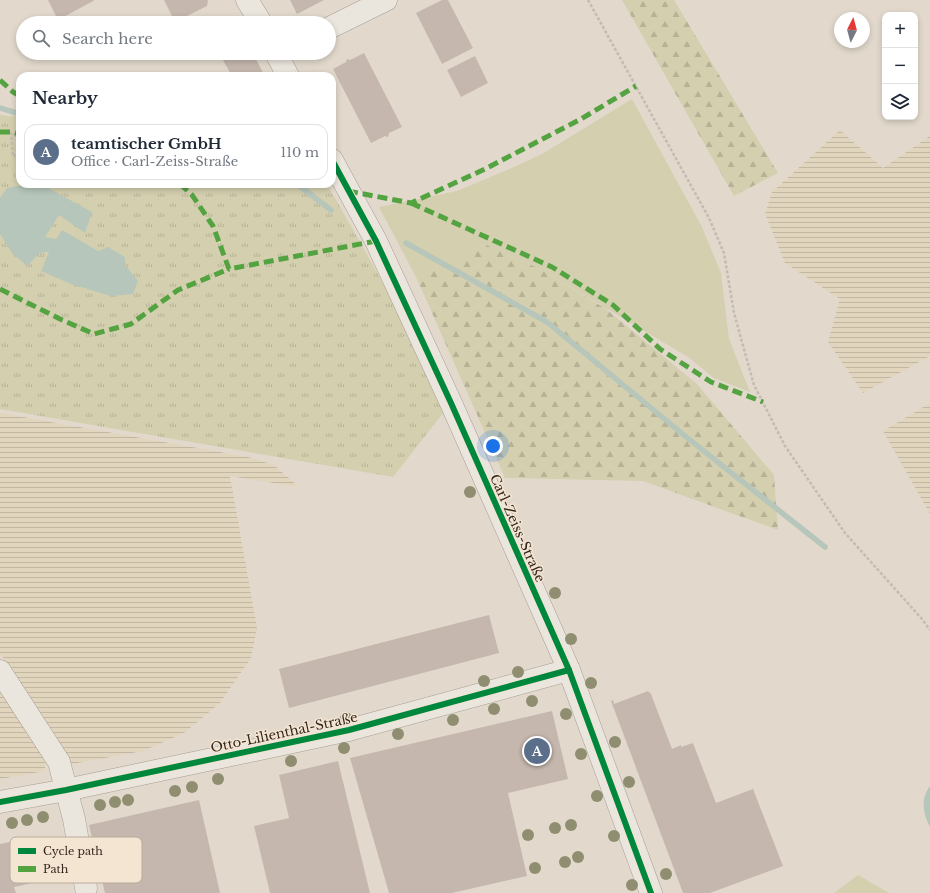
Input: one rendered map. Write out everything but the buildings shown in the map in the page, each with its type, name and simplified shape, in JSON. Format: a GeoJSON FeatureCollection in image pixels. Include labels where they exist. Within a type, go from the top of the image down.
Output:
{"type":"FeatureCollection","features":[{"type":"Feature","properties":{"kind":"street"},"geometry":{"type":"LineString","coordinates":[[248,0],[257,16]]}},
{"type":"Feature","properties":{"kind":"street"},"geometry":{"type":"LineString","coordinates":[[336,25],[386,0]]}},
{"type":"Feature","properties":{"kind":"street"},"geometry":{"type":"LineString","coordinates":[[280,60],[286,72]]}},
{"type":"Feature","properties":{"kind":"street","name":"Carl-Zeiss-Straße"},"geometry":{"type":"LineString","coordinates":[[336,167],[376,241],[451,403],[569,670],[651,893]]}},
{"type":"Feature","properties":{"kind":"street","name":"Otto-Lilienthal-Straße"},"geometry":{"type":"LineString","coordinates":[[0,802],[66,790],[349,730],[569,670]]}},
{"type":"Feature","properties":{"kind":"street"},"geometry":{"type":"LineString","coordinates":[[0,671],[59,762],[77,837]]}},
{"type":"Feature","properties":{"kind":"street"},"geometry":{"type":"LineString","coordinates":[[85,883],[86,888]]}},
{"type":"Feature","properties":{"kind":"path"},"geometry":{"type":"LineString","coordinates":[[588,0],[709,218],[724,253],[734,313],[754,385],[784,446],[845,533],[922,619],[930,630]]}},
{"type":"Feature","properties":{"kind":"path"},"geometry":{"type":"LineString","coordinates":[[11,132],[13,156]]}},
{"type":"Feature","properties":{"kind":"shaded area"},"geometry":{"type":"Polygon","coordinates":[[[840,130],[883,168],[930,136],[930,356],[863,393],[828,342],[840,299],[785,263],[765,214],[772,192],[840,130]]]}},
{"type":"Feature","properties":{"kind":"shaded area"},"geometry":{"type":"Polygon","coordinates":[[[16,186],[16,188],[48,188],[92,212],[85,233],[59,215],[45,237],[56,239],[62,230],[98,251],[108,247],[125,257],[125,265],[138,281],[133,294],[111,296],[71,284],[41,271],[49,252],[40,253],[27,266],[12,253],[0,234],[0,198],[7,188],[16,186]]]}},
{"type":"Feature","properties":{"kind":"shaded area"},"geometry":{"type":"Polygon","coordinates":[[[930,403],[930,514],[883,431],[930,403]]]}},
{"type":"Feature","properties":{"kind":"shaded area"},"geometry":{"type":"Polygon","coordinates":[[[0,413],[248,457],[274,465],[299,487],[230,476],[257,628],[251,658],[220,703],[184,733],[143,751],[72,764],[0,653],[0,413]]]}},
{"type":"Feature","properties":{"kind":"shaded area"},"geometry":{"type":"Polygon","coordinates":[[[0,686],[45,756],[45,771],[0,779],[0,686]]]}},
{"type":"Feature","properties":{"kind":"shaded area"},"geometry":{"type":"Polygon","coordinates":[[[930,786],[930,827],[924,812],[924,801],[930,786]]]}},
{"type":"Feature","properties":{"kind":"green space"},"geometry":{"type":"Polygon","coordinates":[[[622,0],[674,0],[778,173],[734,196],[622,0]]]}},
{"type":"Feature","properties":{"kind":"green space"},"geometry":{"type":"Polygon","coordinates":[[[632,99],[702,227],[721,273],[729,339],[750,392],[714,378],[688,357],[540,269],[484,244],[417,279],[379,207],[457,191],[514,167],[542,154],[632,99]]]}},
{"type":"Feature","properties":{"kind":"green space"},"geometry":{"type":"Polygon","coordinates":[[[0,115],[16,117],[16,188],[329,188],[451,403],[393,477],[0,409],[0,115]]]}},
{"type":"Feature","properties":{"kind":"green space"},"geometry":{"type":"Polygon","coordinates":[[[484,244],[540,269],[606,309],[697,384],[774,475],[778,530],[643,481],[505,478],[417,279],[484,244]]]}},
{"type":"Feature","properties":{"kind":"green space"},"geometry":{"type":"Polygon","coordinates":[[[858,875],[889,893],[834,893],[858,875]]]}},
{"type":"Feature","properties":{"kind":"waterway"},"geometry":{"type":"LineString","coordinates":[[0,108],[16,113]]}},
{"type":"Feature","properties":{"kind":"waterway"},"geometry":{"type":"LineString","coordinates":[[302,188],[331,210]]}},
{"type":"Feature","properties":{"kind":"waterway"},"geometry":{"type":"LineString","coordinates":[[406,243],[547,322],[685,436],[825,547]]}},
{"type":"Feature","properties":{"kind":"marked path"},"geometry":{"type":"LineString","coordinates":[[0,80],[16,94]]}},
{"type":"Feature","properties":{"kind":"marked path"},"geometry":{"type":"LineString","coordinates":[[348,191],[411,203],[485,169],[581,119],[636,86]]}},
{"type":"Feature","properties":{"kind":"marked path"},"geometry":{"type":"LineString","coordinates":[[0,132],[16,133]]}},
{"type":"Feature","properties":{"kind":"marked path"},"geometry":{"type":"LineString","coordinates":[[184,188],[192,195],[213,226],[229,269],[376,241]]}},
{"type":"Feature","properties":{"kind":"marked path"},"geometry":{"type":"LineString","coordinates":[[411,203],[552,267],[613,305],[660,349],[711,382],[763,402]]}},
{"type":"Feature","properties":{"kind":"marked path"},"geometry":{"type":"LineString","coordinates":[[0,289],[94,334],[131,324],[178,290],[229,269]]}},
{"type":"Feature","properties":{"kind":"cycle path"},"geometry":{"type":"LineString","coordinates":[[336,167],[376,241],[451,403],[569,670],[651,893]]}},
{"type":"Feature","properties":{"kind":"cycle path"},"geometry":{"type":"LineString","coordinates":[[0,802],[66,790],[349,730],[569,670]]}},
{"type":"Feature","properties":{"kind":"place","name":"teamtischer GmbH"},"geometry":{"type":"Point","coordinates":[537,751]}}]}
